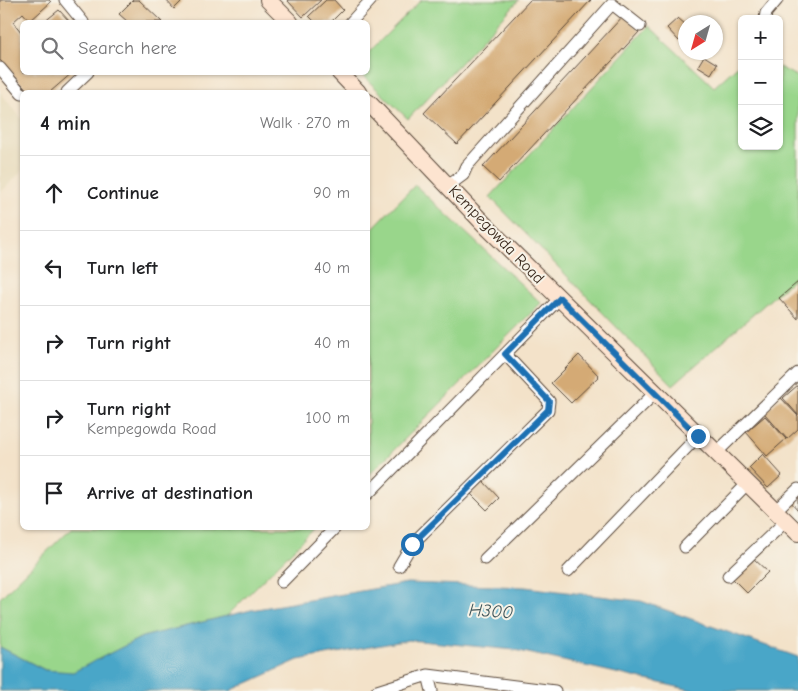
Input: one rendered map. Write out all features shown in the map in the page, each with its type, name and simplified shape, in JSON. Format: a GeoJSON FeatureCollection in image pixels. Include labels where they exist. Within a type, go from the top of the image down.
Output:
{"type":"FeatureCollection","features":[{"type":"Feature","properties":{"kind":"street"},"geometry":{"type":"LineString","coordinates":[[65,0],[81,20]]}},
{"type":"Feature","properties":{"kind":"street"},"geometry":{"type":"LineString","coordinates":[[353,20],[371,0]]}},
{"type":"Feature","properties":{"kind":"street"},"geometry":{"type":"LineString","coordinates":[[766,15],[777,0]]}},
{"type":"Feature","properties":{"kind":"street"},"geometry":{"type":"LineString","coordinates":[[272,1],[288,20]]}},
{"type":"Feature","properties":{"kind":"street"},"geometry":{"type":"LineString","coordinates":[[447,184],[458,170],[467,166],[610,2],[640,26]]}},
{"type":"Feature","properties":{"kind":"street"},"geometry":{"type":"LineString","coordinates":[[0,68],[20,92]]}},
{"type":"Feature","properties":{"kind":"street"},"geometry":{"type":"LineString","coordinates":[[69,90],[85,75]]}},
{"type":"Feature","properties":{"kind":"street"},"geometry":{"type":"LineString","coordinates":[[342,75],[356,90]]}},
{"type":"Feature","properties":{"kind":"street","name":"Kempegowda Road"},"geometry":{"type":"LineString","coordinates":[[370,104],[560,298],[798,534]]}},
{"type":"Feature","properties":{"kind":"street"},"geometry":{"type":"LineString","coordinates":[[370,492],[560,298]]}},
{"type":"Feature","properties":{"kind":"street"},"geometry":{"type":"LineString","coordinates":[[399,566],[412,544],[548,410],[549,401],[505,354]]}},
{"type":"Feature","properties":{"kind":"street"},"geometry":{"type":"LineString","coordinates":[[716,453],[798,373]]}},
{"type":"Feature","properties":{"kind":"street"},"geometry":{"type":"LineString","coordinates":[[484,560],[655,393]]}},
{"type":"Feature","properties":{"kind":"street"},"geometry":{"type":"LineString","coordinates":[[568,571],[698,436]]}},
{"type":"Feature","properties":{"kind":"street"},"geometry":{"type":"LineString","coordinates":[[685,547],[748,484]]}},
{"type":"Feature","properties":{"kind":"street"},"geometry":{"type":"LineString","coordinates":[[728,576],[780,516],[798,489]]}},
{"type":"Feature","properties":{"kind":"street"},"geometry":{"type":"LineString","coordinates":[[282,582],[333,530]]}},
{"type":"Feature","properties":{"kind":"street"},"geometry":{"type":"LineString","coordinates":[[428,675],[432,691]]}},
{"type":"Feature","properties":{"kind":"street"},"geometry":{"type":"LineString","coordinates":[[377,691],[428,675],[503,688],[556,691]]}},
{"type":"Feature","properties":{"kind":"shaded area"},"geometry":{"type":"Polygon","coordinates":[[[0,92],[20,117],[20,173],[0,193],[0,92]]]}},
{"type":"Feature","properties":{"kind":"green space"},"geometry":{"type":"Polygon","coordinates":[[[421,0],[519,0],[408,119],[362,75],[370,75],[370,51],[421,0]]]}},
{"type":"Feature","properties":{"kind":"green space"},"geometry":{"type":"Polygon","coordinates":[[[649,26],[678,53],[678,60],[685,60],[714,87],[738,66],[738,150],[783,150],[783,69],[798,77],[798,275],[673,385],[490,197],[649,26]]]}},
{"type":"Feature","properties":{"kind":"green space"},"geometry":{"type":"Polygon","coordinates":[[[415,185],[541,303],[370,474],[370,231],[415,185]]]}},
{"type":"Feature","properties":{"kind":"green space"},"geometry":{"type":"Polygon","coordinates":[[[69,530],[313,530],[227,616],[142,637],[73,673],[45,670],[0,647],[0,598],[69,530]]]}},
{"type":"Feature","properties":{"kind":"water","name":"H300"},"geometry":{"type":"Polygon","coordinates":[[[407,583],[525,587],[641,601],[798,657],[798,691],[695,691],[515,650],[409,640],[298,660],[230,691],[0,691],[0,647],[45,670],[73,672],[142,637],[251,610],[407,583]]]}},
{"type":"Feature","properties":{"kind":"building"},"geometry":{"type":"Polygon","coordinates":[[[0,0],[49,0],[51,2],[31,20],[23,13],[13,22],[20,31],[20,75],[70,75],[52,90],[27,90],[0,60],[0,0]]]}},
{"type":"Feature","properties":{"kind":"building"},"geometry":{"type":"Polygon","coordinates":[[[133,0],[139,0],[160,20],[126,20],[119,14],[133,0]]]}},
{"type":"Feature","properties":{"kind":"building"},"geometry":{"type":"Polygon","coordinates":[[[166,0],[183,0],[174,9],[166,0]]]}},
{"type":"Feature","properties":{"kind":"building"},"geometry":{"type":"Polygon","coordinates":[[[287,0],[321,0],[303,17],[287,0]]]}},
{"type":"Feature","properties":{"kind":"building"},"geometry":{"type":"Polygon","coordinates":[[[326,0],[334,0],[343,10],[333,20],[313,20],[309,16],[326,0]]]}},
{"type":"Feature","properties":{"kind":"building"},"geometry":{"type":"Polygon","coordinates":[[[530,0],[591,0],[457,144],[424,113],[530,0]]]}},
{"type":"Feature","properties":{"kind":"building"},"geometry":{"type":"Polygon","coordinates":[[[59,10],[68,20],[46,20],[59,10]]]}},
{"type":"Feature","properties":{"kind":"building"},"geometry":{"type":"Polygon","coordinates":[[[624,15],[640,31],[499,182],[483,167],[624,15]]]}},
{"type":"Feature","properties":{"kind":"building"},"geometry":{"type":"Polygon","coordinates":[[[678,18],[678,40],[667,28],[678,18]]]}},
{"type":"Feature","properties":{"kind":"building"},"geometry":{"type":"Polygon","coordinates":[[[702,60],[710,60],[717,64],[711,74],[698,66],[702,60]]]}},
{"type":"Feature","properties":{"kind":"building"},"geometry":{"type":"Polygon","coordinates":[[[798,282],[798,319],[779,298],[798,282]]]}},
{"type":"Feature","properties":{"kind":"building"},"geometry":{"type":"Polygon","coordinates":[[[579,355],[599,376],[571,403],[551,383],[579,355]]]}},
{"type":"Feature","properties":{"kind":"building"},"geometry":{"type":"Polygon","coordinates":[[[798,385],[798,415],[783,398],[798,385]]]}},
{"type":"Feature","properties":{"kind":"building"},"geometry":{"type":"Polygon","coordinates":[[[781,398],[798,416],[798,429],[787,439],[764,413],[781,398]]]}},
{"type":"Feature","properties":{"kind":"building"},"geometry":{"type":"Polygon","coordinates":[[[765,416],[786,439],[767,456],[746,432],[765,416]]]}},
{"type":"Feature","properties":{"kind":"building"},"geometry":{"type":"Polygon","coordinates":[[[763,454],[782,475],[768,488],[749,468],[763,454]]]}},
{"type":"Feature","properties":{"kind":"building"},"geometry":{"type":"Polygon","coordinates":[[[483,481],[499,498],[487,510],[471,494],[483,481]]]}},
{"type":"Feature","properties":{"kind":"building"},"geometry":{"type":"Polygon","coordinates":[[[798,494],[798,510],[790,501],[798,494]]]}},
{"type":"Feature","properties":{"kind":"building"},"geometry":{"type":"Polygon","coordinates":[[[753,558],[768,572],[747,593],[732,578],[753,558]]]}},
{"type":"Feature","properties":{"kind":"route"},"geometry":{"type":"LineString","coordinates":[[412,544],[548,410],[549,401],[505,354],[560,298],[698,436]]}}]}
